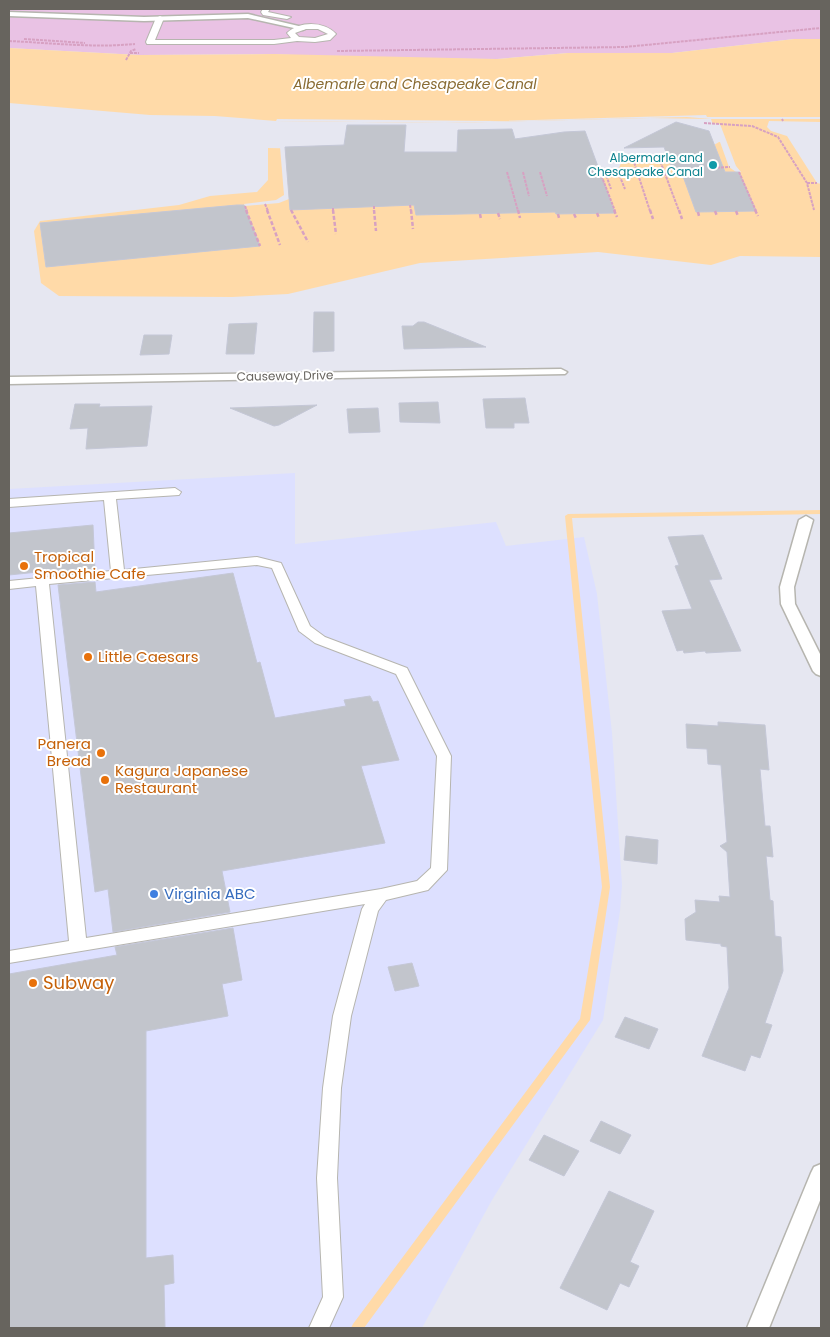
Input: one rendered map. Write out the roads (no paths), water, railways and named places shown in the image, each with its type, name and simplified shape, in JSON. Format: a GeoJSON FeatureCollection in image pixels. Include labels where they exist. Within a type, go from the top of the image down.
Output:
{"type":"FeatureCollection","features":[{"type":"Feature","properties":{"kind":"street"},"geometry":{"type":"LineString","coordinates":[[9,14],[160,18],[248,16],[303,28]]}},
{"type":"Feature","properties":{"kind":"street","name":"Causeway Drive"},"geometry":{"type":"LineString","coordinates":[[9,381],[561,372]]}},
{"type":"Feature","properties":{"kind":"street"},"geometry":{"type":"LineString","coordinates":[[806,520],[787,587],[788,604],[820,668]]}},
{"type":"Feature","properties":{"kind":"street"},"geometry":{"type":"LineString","coordinates":[[758,1328],[821,1173]]}},
{"type":"Feature","properties":{"kind":"lane"},"geometry":{"type":"LineString","coordinates":[[267,9],[264,12],[266,14],[287,17]]}},
{"type":"Feature","properties":{"kind":"lane"},"geometry":{"type":"LineString","coordinates":[[160,18],[150,42],[274,42],[297,39],[322,39],[332,34],[323,28],[303,28],[291,33],[297,39]]}},
{"type":"Feature","properties":{"kind":"lane"},"geometry":{"type":"LineString","coordinates":[[9,502],[175,492]]}},
{"type":"Feature","properties":{"kind":"lane"},"geometry":{"type":"LineString","coordinates":[[110,496],[118,574]]}},
{"type":"Feature","properties":{"kind":"lane"},"geometry":{"type":"LineString","coordinates":[[9,584],[257,561],[277,566],[304,628],[320,640],[402,671],[444,756],[439,870],[422,886],[381,895],[9,957]]}},
{"type":"Feature","properties":{"kind":"lane"},"geometry":{"type":"LineString","coordinates":[[42,582],[78,946]]}},
{"type":"Feature","properties":{"kind":"lane"},"geometry":{"type":"LineString","coordinates":[[319,1328],[333,1297],[327,1178],[332,1088],[342,1016],[370,909],[381,895]]}},
{"type":"Feature","properties":{"kind":"water","name":"Albermarle and Chesapeake Canal"},"geometry":{"type":"Polygon","coordinates":[[[794,39],[821,39],[821,122],[769,121],[767,127],[771,131],[787,136],[817,183],[821,184],[821,257],[740,256],[711,265],[598,252],[420,263],[288,294],[232,297],[59,296],[41,283],[34,231],[40,221],[179,205],[210,196],[257,192],[268,180],[268,148],[366,150],[404,176],[617,172],[623,159],[668,158],[664,145],[714,145],[719,142],[711,119],[650,118],[445,123],[276,121],[215,116],[150,115],[9,103],[9,48],[139,55],[274,54],[497,59],[568,53],[672,53],[794,39]]]}},
{"type":"Feature","properties":{"kind":"waterway"},"geometry":{"type":"LineString","coordinates":[[357,1328],[585,1020],[606,887],[568,516],[821,512]]}},
{"type":"Feature","properties":{"kind":"place","name":"Albermarle and Chesapeake Canal"},"geometry":{"type":"Point","coordinates":[713,165]}},
{"type":"Feature","properties":{"kind":"place","name":"Tropical Smoothie Cafe"},"geometry":{"type":"Point","coordinates":[24,566]}},
{"type":"Feature","properties":{"kind":"place","name":"Little Caesars"},"geometry":{"type":"Point","coordinates":[88,657]}},
{"type":"Feature","properties":{"kind":"place","name":"Panera Bread"},"geometry":{"type":"Point","coordinates":[101,753]}},
{"type":"Feature","properties":{"kind":"place","name":"Kagura Japanese Restaurant"},"geometry":{"type":"Point","coordinates":[105,780]}},
{"type":"Feature","properties":{"kind":"place","name":"Virginia ABC"},"geometry":{"type":"Point","coordinates":[154,894]}},
{"type":"Feature","properties":{"kind":"place","name":"Subway"},"geometry":{"type":"Point","coordinates":[33,983]}},
{"type":"Feature","properties":{"kind":"water label","name":"Albemarle and Chesapeake Canal"},"geometry":{"type":"Point","coordinates":[415,84]}}]}
